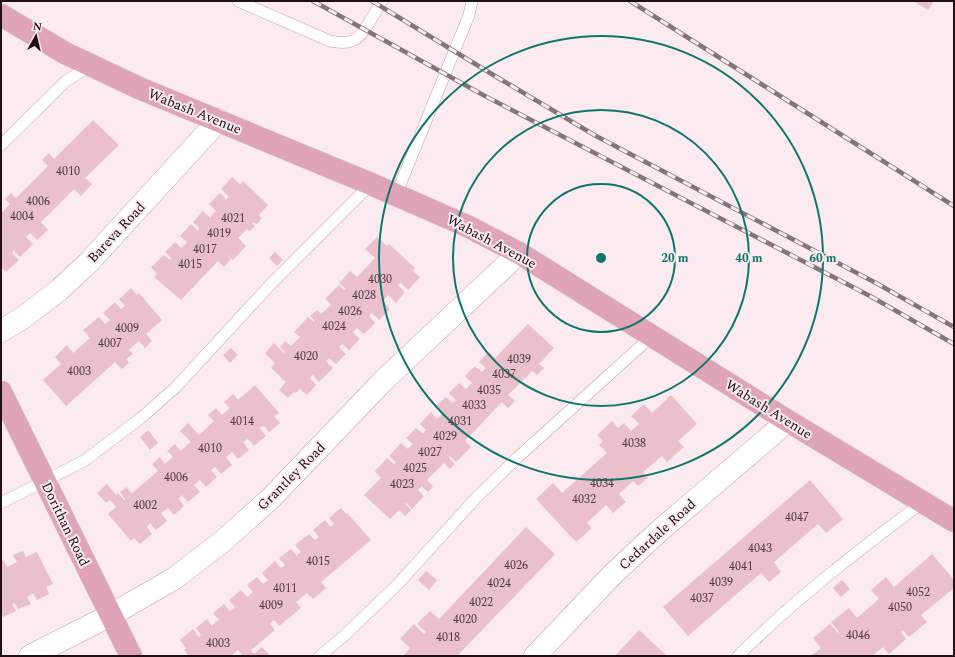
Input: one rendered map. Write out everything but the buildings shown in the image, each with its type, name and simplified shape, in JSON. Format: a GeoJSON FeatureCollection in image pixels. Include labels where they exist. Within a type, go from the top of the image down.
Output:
{"type":"FeatureCollection","features":[{"type":"Feature","properties":{"kind":"main road","name":"Wabash Avenue"},"geometry":{"type":"LineString","coordinates":[[1,15],[65,53],[139,88],[371,184],[467,226],[519,253],[788,421],[954,521]]}},
{"type":"Feature","properties":{"kind":"main road","name":"Dorithan Road"},"geometry":{"type":"LineString","coordinates":[[1,392],[131,656]]}},
{"type":"Feature","properties":{"kind":"street","name":"Bareva Road"},"geometry":{"type":"LineString","coordinates":[[1,331],[24,317],[59,290],[88,263],[219,120]]}},
{"type":"Feature","properties":{"kind":"street","name":"Grantley Road"},"geometry":{"type":"LineString","coordinates":[[30,656],[111,615],[175,578],[223,541],[271,498],[383,381],[519,253]]}},
{"type":"Feature","properties":{"kind":"street","name":"Cedardale Road"},"geometry":{"type":"LineString","coordinates":[[535,656],[635,553],[788,421]]}},
{"type":"Feature","properties":{"kind":"lane"},"geometry":{"type":"LineString","coordinates":[[238,1],[330,41],[341,43],[352,41],[359,37],[382,1]]}},
{"type":"Feature","properties":{"kind":"lane"},"geometry":{"type":"LineString","coordinates":[[396,195],[469,15],[472,1]]}},
{"type":"Feature","properties":{"kind":"lane"},"geometry":{"type":"LineString","coordinates":[[1,145],[66,81],[92,66]]}},
{"type":"Feature","properties":{"kind":"lane"},"geometry":{"type":"LineString","coordinates":[[1,503],[84,461],[141,418],[176,387],[270,285],[371,184]]}},
{"type":"Feature","properties":{"kind":"lane"},"geometry":{"type":"LineString","coordinates":[[320,656],[346,634],[397,585],[474,499],[652,336]]}},
{"type":"Feature","properties":{"kind":"lane"},"geometry":{"type":"LineString","coordinates":[[738,656],[765,630],[845,561],[923,502]]}},
{"type":"Feature","properties":{"kind":"railway"},"geometry":{"type":"LineString","coordinates":[[313,1],[485,96],[870,296],[954,344]]}},
{"type":"Feature","properties":{"kind":"railway"},"geometry":{"type":"LineString","coordinates":[[372,1],[596,136],[876,283],[954,327]]}},
{"type":"Feature","properties":{"kind":"railway"},"geometry":{"type":"LineString","coordinates":[[630,1],[954,206]]}}]}
